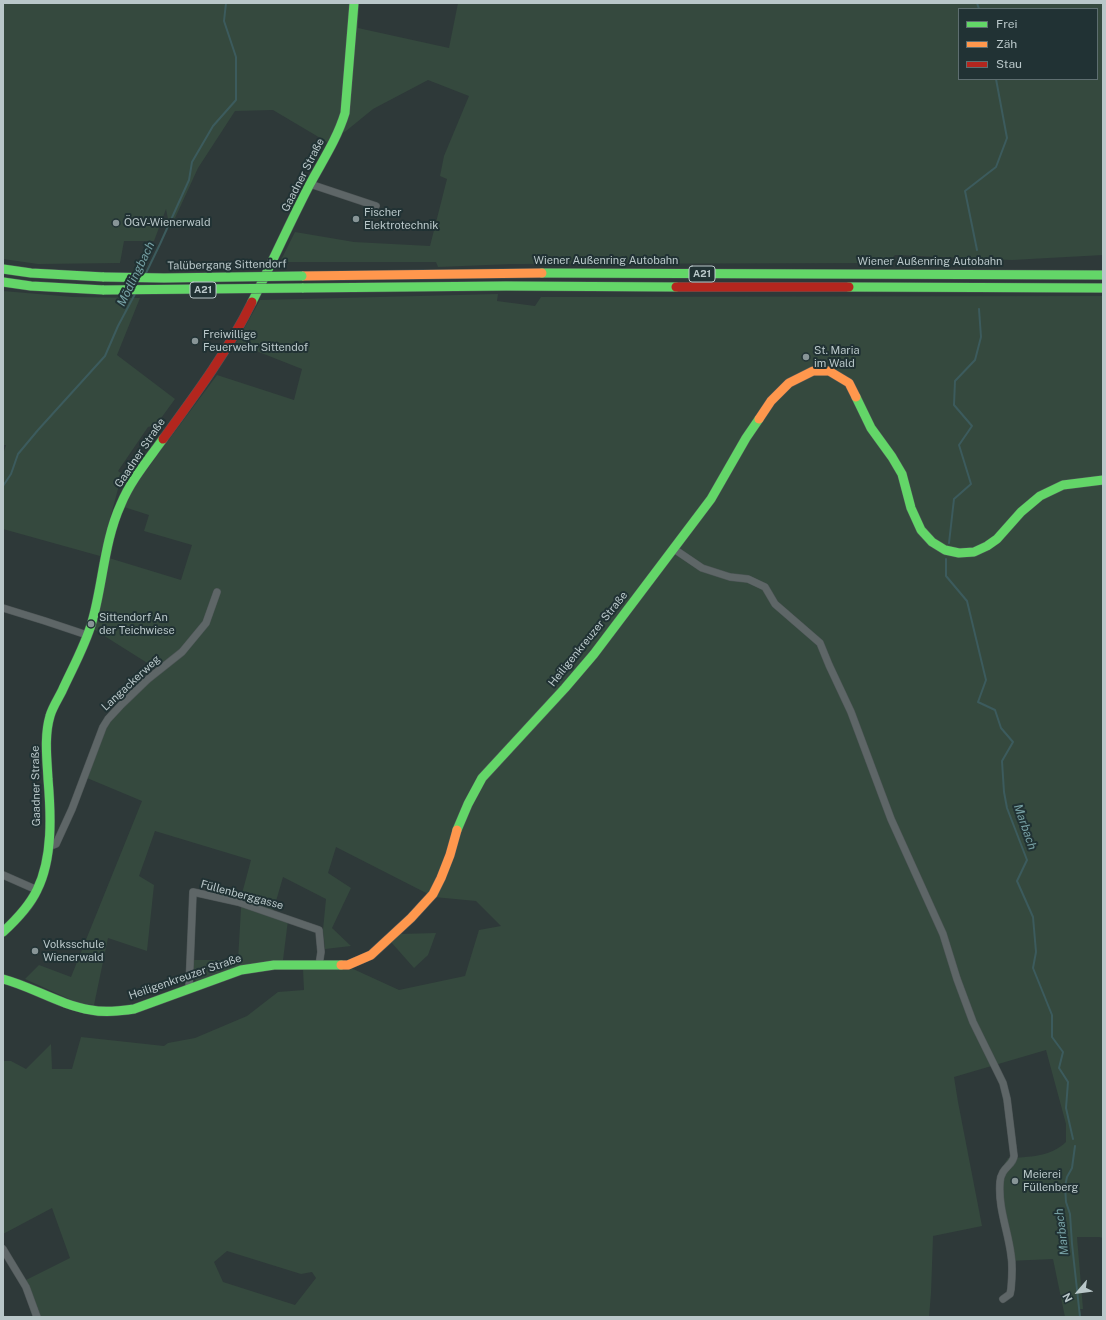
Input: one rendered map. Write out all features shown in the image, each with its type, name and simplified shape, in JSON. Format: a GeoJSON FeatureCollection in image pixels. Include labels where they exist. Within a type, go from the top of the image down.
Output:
{"type":"FeatureCollection","features":[{"type":"Feature","properties":{"kind":"main road","name":"Gaadner Straße"},"geometry":{"type":"LineString","coordinates":[[3,932],[26,908],[37,890],[52,846],[46,745],[50,716],[87,635],[96,608],[111,534],[120,506],[130,485],[227,349],[244,319],[310,184],[342,123],[345,113],[354,3]]}},
{"type":"Feature","properties":{"kind":"main road","name":"Talübergang Sittendorf"},"geometry":{"type":"LineString","coordinates":[[3,269],[31,273],[104,277],[164,278],[302,276]]}},
{"type":"Feature","properties":{"kind":"main road","name":"Wiener Außenring Autobahn"},"geometry":{"type":"LineString","coordinates":[[302,276],[506,273],[1103,275]]}},
{"type":"Feature","properties":{"kind":"main road","name":"A21"},"geometry":{"type":"LineString","coordinates":[[3,282],[31,286],[104,290],[514,286],[1103,288]]}},
{"type":"Feature","properties":{"kind":"main road","name":"Heiligenkreuzer Straße"},"geometry":{"type":"LineString","coordinates":[[3,979],[22,984],[85,1009],[104,1012],[121,1011],[134,1009],[189,988],[257,966],[348,965],[371,955],[422,908],[433,894],[450,855],[456,831],[482,778],[565,688],[594,654],[711,499],[746,438],[771,401],[789,383],[813,371],[829,372],[849,384],[871,428],[892,457],[902,474],[911,508],[920,530],[932,542],[945,550],[959,554],[974,552],[987,546],[1021,512],[1040,496],[1064,486],[1103,480]]}},
{"type":"Feature","properties":{"kind":"street"},"geometry":{"type":"LineString","coordinates":[[310,184],[376,206]]}},
{"type":"Feature","properties":{"kind":"street"},"geometry":{"type":"LineString","coordinates":[[674,549],[702,568],[730,577],[748,579],[764,587],[774,604],[820,643],[851,712],[891,819],[943,934],[957,979],[973,1022],[1003,1083],[1007,1099],[1014,1156],[1013,1161],[1003,1172],[1000,1183],[1001,1214],[1012,1257],[1010,1294],[1002,1299]]}},
{"type":"Feature","properties":{"kind":"street","name":"Langackerweg"},"geometry":{"type":"LineString","coordinates":[[52,846],[72,809],[103,727],[108,719],[148,679],[182,652],[206,623],[217,592]]}},
{"type":"Feature","properties":{"kind":"street"},"geometry":{"type":"LineString","coordinates":[[3,608],[87,635]]}},
{"type":"Feature","properties":{"kind":"street"},"geometry":{"type":"LineString","coordinates":[[3,875],[37,890]]}},
{"type":"Feature","properties":{"kind":"street","name":"Füllenberggasse"},"geometry":{"type":"LineString","coordinates":[[189,988],[193,892],[238,902],[319,930],[319,965]]}},
{"type":"Feature","properties":{"kind":"street"},"geometry":{"type":"LineString","coordinates":[[3,1249],[26,1287],[37,1317]]}},
{"type":"Feature","properties":{"kind":"green space"},"geometry":{"type":"Polygon","coordinates":[[[3,3],[359,3],[358,28],[449,48],[458,3],[1103,3],[1103,255],[1012,260],[895,255],[887,263],[512,264],[438,267],[436,262],[280,262],[295,232],[354,242],[430,246],[447,179],[440,176],[444,156],[469,96],[428,80],[373,109],[346,131],[327,142],[273,110],[235,111],[198,168],[170,229],[166,209],[154,241],[124,241],[120,263],[38,264],[3,259],[3,3]]]}},
{"type":"Feature","properties":{"kind":"green space"},"geometry":{"type":"Polygon","coordinates":[[[3,291],[73,297],[140,298],[117,355],[175,399],[156,425],[148,427],[118,471],[122,474],[100,556],[3,529],[3,454],[6,445],[3,445],[3,291]]]}},
{"type":"Feature","properties":{"kind":"green space"},"geometry":{"type":"Polygon","coordinates":[[[498,294],[497,301],[535,306],[541,297],[1103,296],[1103,1238],[1077,1237],[1083,1309],[1080,1309],[1081,1317],[1065,1317],[1053,1259],[1008,1261],[1008,1247],[999,1173],[1008,1158],[1039,1155],[1053,1151],[1066,1142],[1066,1124],[1046,1050],[954,1077],[982,1226],[933,1236],[929,1317],[41,1317],[26,1280],[70,1258],[52,1208],[3,1234],[3,1061],[11,1061],[26,1069],[51,1044],[52,1069],[72,1069],[81,1037],[164,1046],[168,1043],[195,1038],[247,1016],[278,992],[304,990],[303,969],[351,968],[399,990],[465,976],[479,930],[501,926],[476,901],[434,897],[336,847],[328,873],[351,888],[332,928],[351,946],[325,949],[323,930],[326,899],[283,877],[272,915],[288,920],[283,960],[197,982],[193,977],[194,960],[238,960],[241,909],[240,901],[251,860],[155,831],[139,876],[154,885],[147,951],[108,938],[94,1005],[78,1003],[25,979],[39,965],[71,977],[142,801],[87,778],[109,721],[160,671],[95,630],[109,558],[181,580],[192,545],[144,531],[149,515],[124,507],[136,484],[217,375],[294,400],[302,369],[236,343],[260,300],[498,294]],[[227,1251],[214,1262],[223,1282],[295,1305],[316,1278],[312,1272],[301,1274],[227,1251]]]}},
{"type":"Feature","properties":{"kind":"green space"},"geometry":{"type":"Polygon","coordinates":[[[436,933],[428,955],[414,968],[391,942],[400,934],[436,933]]]}},
{"type":"Feature","properties":{"kind":"waterway","name":"Mödlingbach"},"geometry":{"type":"LineString","coordinates":[[146,273],[189,180],[192,162],[213,126],[236,100],[236,57],[224,21],[226,3]]}},
{"type":"Feature","properties":{"kind":"waterway","name":"Marbach"},"geometry":{"type":"LineString","coordinates":[[977,3],[979,8]]}},
{"type":"Feature","properties":{"kind":"waterway","name":"Marbach"},"geometry":{"type":"LineString","coordinates":[[977,250],[965,191],[996,167],[1007,138],[996,80]]}},
{"type":"Feature","properties":{"kind":"waterway","name":"Mödlingbach"},"geometry":{"type":"LineString","coordinates":[[3,486],[11,474],[18,454],[105,356],[118,326],[135,294]]}},
{"type":"Feature","properties":{"kind":"waterway","name":"Marbach"},"geometry":{"type":"LineString","coordinates":[[949,543],[954,499],[971,484],[959,445],[972,426],[954,405],[955,381],[975,360],[981,337],[979,309]]}},
{"type":"Feature","properties":{"kind":"waterway","name":"Marbach"},"geometry":{"type":"LineString","coordinates":[[946,559],[946,576],[967,601],[986,680],[978,702],[995,710],[1001,728],[1013,742],[1002,761],[1004,792],[1007,808],[1027,860],[1017,881],[1033,917],[1036,952],[1033,968],[1052,1015],[1052,1037],[1063,1052],[1059,1068],[1068,1082],[1066,1108],[1073,1139]]}},
{"type":"Feature","properties":{"kind":"waterway","name":"Marbach"},"geometry":{"type":"LineString","coordinates":[[1075,1146],[1072,1168],[1067,1177],[1065,1186],[1066,1202],[1070,1214],[1080,1317]]}},
{"type":"Feature","properties":{"kind":"traffic: fast"},"geometry":{"type":"LineString","coordinates":[[252,302],[342,123],[345,113],[354,3]]}},
{"type":"Feature","properties":{"kind":"traffic: fast"},"geometry":{"type":"LineString","coordinates":[[3,269],[31,273],[104,277]]}},
{"type":"Feature","properties":{"kind":"traffic: fast"},"geometry":{"type":"LineString","coordinates":[[542,273],[1103,275]]}},
{"type":"Feature","properties":{"kind":"traffic: fast"},"geometry":{"type":"LineString","coordinates":[[104,277],[164,278],[302,276]]}},
{"type":"Feature","properties":{"kind":"traffic: fast"},"geometry":{"type":"LineString","coordinates":[[3,282],[31,286],[104,290]]}},
{"type":"Feature","properties":{"kind":"traffic: fast"},"geometry":{"type":"LineString","coordinates":[[302,288],[506,286],[676,287]]}},
{"type":"Feature","properties":{"kind":"traffic: fast"},"geometry":{"type":"LineString","coordinates":[[849,287],[1103,288]]}},
{"type":"Feature","properties":{"kind":"traffic: fast"},"geometry":{"type":"LineString","coordinates":[[104,290],[302,288]]}},
{"type":"Feature","properties":{"kind":"traffic: fast"},"geometry":{"type":"LineString","coordinates":[[856,397],[871,428],[892,457],[902,474],[911,508],[921,530],[932,542],[945,550],[959,553],[974,552],[997,539],[1021,512],[1040,496],[1063,485],[1103,480]]}},
{"type":"Feature","properties":{"kind":"traffic: fast"},"geometry":{"type":"LineString","coordinates":[[457,830],[468,804],[482,778],[565,688],[594,654],[711,499],[746,438],[759,419]]}},
{"type":"Feature","properties":{"kind":"traffic: fast"},"geometry":{"type":"LineString","coordinates":[[3,932],[30,902],[37,890],[46,864],[50,836],[46,739],[51,713],[86,640],[92,622],[107,548],[115,518],[125,495],[135,478],[163,439]]}},
{"type":"Feature","properties":{"kind":"traffic: fast"},"geometry":{"type":"LineString","coordinates":[[3,979],[80,1008],[96,1011],[112,1011],[134,1009],[241,970],[274,965],[341,965]]}},
{"type":"Feature","properties":{"kind":"traffic: slow"},"geometry":{"type":"LineString","coordinates":[[302,276],[542,273]]}},
{"type":"Feature","properties":{"kind":"traffic: slow"},"geometry":{"type":"LineString","coordinates":[[759,419],[771,401],[789,383],[813,371],[829,371],[849,383],[856,397]]}},
{"type":"Feature","properties":{"kind":"traffic: slow"},"geometry":{"type":"LineString","coordinates":[[341,965],[348,965],[371,955],[411,918],[433,894],[450,855],[457,830]]}},
{"type":"Feature","properties":{"kind":"traffic: jam"},"geometry":{"type":"LineString","coordinates":[[676,287],[849,287]]}},
{"type":"Feature","properties":{"kind":"traffic: jam"},"geometry":{"type":"LineString","coordinates":[[163,439],[222,355],[252,302]]}},
{"type":"Feature","properties":{"kind":"place","name":"Fischer Elektrotechnik"},"geometry":{"type":"Point","coordinates":[356,219]}},
{"type":"Feature","properties":{"kind":"place","name":"ÖGV-Wienerwald"},"geometry":{"type":"Point","coordinates":[116,223]}},
{"type":"Feature","properties":{"kind":"place","name":"Freiwillige Feuerwehr Sittendof"},"geometry":{"type":"Point","coordinates":[195,341]}},
{"type":"Feature","properties":{"kind":"place","name":"St. Maria im Wald"},"geometry":{"type":"Point","coordinates":[806,357]}},
{"type":"Feature","properties":{"kind":"place","name":"Sittendorf An der Teichwiese"},"geometry":{"type":"Point","coordinates":[91,624]}},
{"type":"Feature","properties":{"kind":"place","name":"Volksschule Wienerwald"},"geometry":{"type":"Point","coordinates":[35,951]}},
{"type":"Feature","properties":{"kind":"place","name":"Meierei Füllenberg"},"geometry":{"type":"Point","coordinates":[1015,1181]}}]}
